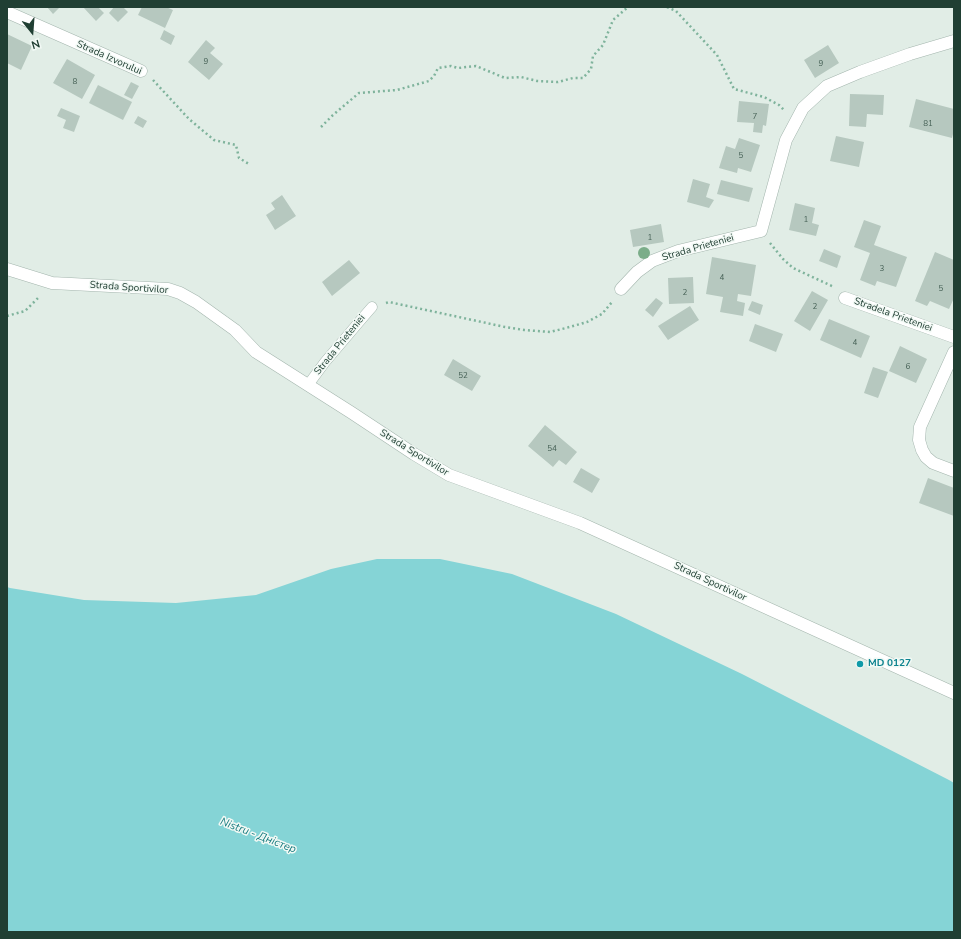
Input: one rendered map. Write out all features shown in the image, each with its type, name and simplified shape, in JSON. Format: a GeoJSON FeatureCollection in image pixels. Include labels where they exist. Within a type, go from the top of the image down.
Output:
{"type":"FeatureCollection","features":[{"type":"Feature","properties":{"kind":"street","name":"Strada Izvorului"},"geometry":{"type":"LineString","coordinates":[[7,12],[141,71]]}},
{"type":"Feature","properties":{"kind":"street"},"geometry":{"type":"LineString","coordinates":[[761,231],[786,140],[802,108],[827,86],[910,54],[954,41]]}},
{"type":"Feature","properties":{"kind":"street","name":"Strada Prieteniei"},"geometry":{"type":"LineString","coordinates":[[621,289],[637,272],[652,261],[677,252],[761,231]]}},
{"type":"Feature","properties":{"kind":"street","name":"Strada Sportivilor"},"geometry":{"type":"LineString","coordinates":[[7,269],[52,284],[168,289],[180,293],[196,302],[235,330],[256,352],[449,475],[580,523],[954,693]]}},
{"type":"Feature","properties":{"kind":"street","name":"Stradela Prieteniei"},"geometry":{"type":"LineString","coordinates":[[845,298],[954,337]]}},
{"type":"Feature","properties":{"kind":"street"},"geometry":{"type":"LineString","coordinates":[[954,352],[920,427],[919,440],[926,457],[933,463],[954,471]]}},
{"type":"Feature","properties":{"kind":"lane","name":"Strada Prieteniei"},"geometry":{"type":"LineString","coordinates":[[308,385],[372,308]]}},
{"type":"Feature","properties":{"kind":"path"},"geometry":{"type":"LineString","coordinates":[[322,127],[333,115],[359,93],[397,90],[429,81],[434,76],[438,68],[451,66],[458,68],[476,66],[505,78],[520,77],[537,81],[558,82],[573,78],[584,78],[591,69],[593,56],[603,45],[613,20],[628,7]]}},
{"type":"Feature","properties":{"kind":"path"},"geometry":{"type":"LineString","coordinates":[[667,7],[676,11],[717,55],[734,89],[764,97],[797,120]]}},
{"type":"Feature","properties":{"kind":"path","name":"Strada Izvorului"},"geometry":{"type":"LineString","coordinates":[[141,71],[153,79],[189,119],[214,140],[236,145],[239,158],[249,164]]}},
{"type":"Feature","properties":{"kind":"path","name":"Stradela Prieteniei"},"geometry":{"type":"LineString","coordinates":[[761,231],[783,259],[793,268],[839,289],[845,298]]}},
{"type":"Feature","properties":{"kind":"path"},"geometry":{"type":"LineString","coordinates":[[7,316],[24,311],[52,284]]}},
{"type":"Feature","properties":{"kind":"path","name":"Strada Prieteniei"},"geometry":{"type":"LineString","coordinates":[[372,308],[390,302],[505,328],[550,332],[587,322],[602,314],[621,289]]}},
{"type":"Feature","properties":{"kind":"water","name":"Nistru - Дністер"},"geometry":{"type":"Polygon","coordinates":[[[377,559],[440,559],[512,574],[616,614],[742,674],[954,783],[954,932],[7,932],[7,587],[84,600],[176,603],[256,595],[331,569],[377,559]]]}},
{"type":"Feature","properties":{"kind":"building"},"geometry":{"type":"Polygon","coordinates":[[[47,7],[60,7],[53,14],[47,7]]]}},
{"type":"Feature","properties":{"kind":"building"},"geometry":{"type":"Polygon","coordinates":[[[83,7],[98,7],[104,13],[96,21],[83,7]]]}},
{"type":"Feature","properties":{"kind":"building"},"geometry":{"type":"Polygon","coordinates":[[[114,7],[123,7],[128,12],[118,22],[109,13],[114,7]]]}},
{"type":"Feature","properties":{"kind":"building"},"geometry":{"type":"Polygon","coordinates":[[[142,7],[166,7],[173,10],[165,28],[138,15],[142,7]]]}},
{"type":"Feature","properties":{"kind":"building"},"geometry":{"type":"Polygon","coordinates":[[[164,30],[175,36],[171,45],[160,39],[164,30]]]}},
{"type":"Feature","properties":{"kind":"building"},"geometry":{"type":"Polygon","coordinates":[[[7,34],[32,46],[21,70],[7,63],[7,34]]]}},
{"type":"Feature","properties":{"kind":"building"},"geometry":{"type":"Polygon","coordinates":[[[206,40],[215,48],[210,53],[223,64],[209,80],[188,62],[206,40]]]}},
{"type":"Feature","properties":{"kind":"building"},"geometry":{"type":"Polygon","coordinates":[[[828,45],[839,63],[815,78],[804,60],[828,45]]]}},
{"type":"Feature","properties":{"kind":"building"},"geometry":{"type":"Polygon","coordinates":[[[67,59],[95,75],[82,99],[53,83],[67,59]]]}},
{"type":"Feature","properties":{"kind":"building"},"geometry":{"type":"Polygon","coordinates":[[[131,82],[139,86],[132,99],[124,95],[131,82]]]}},
{"type":"Feature","properties":{"kind":"building"},"geometry":{"type":"Polygon","coordinates":[[[98,85],[132,102],[123,120],[89,103],[98,85]]]}},
{"type":"Feature","properties":{"kind":"building"},"geometry":{"type":"Polygon","coordinates":[[[850,94],[884,95],[883,115],[867,114],[866,127],[849,126],[850,94]]]}},
{"type":"Feature","properties":{"kind":"building"},"geometry":{"type":"Polygon","coordinates":[[[916,99],[954,109],[954,130],[952,138],[909,127],[916,99]]]}},
{"type":"Feature","properties":{"kind":"building"},"geometry":{"type":"Polygon","coordinates":[[[739,101],[769,104],[766,126],[763,125],[762,133],[753,132],[754,123],[737,122],[739,101]]]}},
{"type":"Feature","properties":{"kind":"building"},"geometry":{"type":"Polygon","coordinates":[[[61,108],[80,116],[74,132],[63,128],[66,120],[57,116],[61,108]]]}},
{"type":"Feature","properties":{"kind":"building"},"geometry":{"type":"Polygon","coordinates":[[[138,116],[147,121],[143,128],[134,123],[138,116]]]}},
{"type":"Feature","properties":{"kind":"building"},"geometry":{"type":"Polygon","coordinates":[[[836,136],[864,142],[859,167],[830,161],[836,136]]]}},
{"type":"Feature","properties":{"kind":"building"},"geometry":{"type":"Polygon","coordinates":[[[739,138],[760,145],[751,172],[738,168],[737,173],[719,168],[726,146],[735,149],[739,138]]]}},
{"type":"Feature","properties":{"kind":"building"},"geometry":{"type":"Polygon","coordinates":[[[693,179],[710,184],[706,197],[714,200],[709,208],[687,202],[693,179]]]}},
{"type":"Feature","properties":{"kind":"building"},"geometry":{"type":"Polygon","coordinates":[[[721,180],[753,188],[749,202],[717,194],[721,180]]]}},
{"type":"Feature","properties":{"kind":"building"},"geometry":{"type":"Polygon","coordinates":[[[282,195],[296,216],[275,230],[266,215],[275,209],[271,203],[282,195]]]}},
{"type":"Feature","properties":{"kind":"building"},"geometry":{"type":"Polygon","coordinates":[[[795,203],[815,208],[812,223],[819,225],[816,236],[789,230],[795,203]]]}},
{"type":"Feature","properties":{"kind":"building"},"geometry":{"type":"Polygon","coordinates":[[[864,220],[881,226],[874,245],[907,257],[896,287],[877,281],[875,286],[860,280],[870,253],[854,247],[864,220]]]}},
{"type":"Feature","properties":{"kind":"building"},"geometry":{"type":"Polygon","coordinates":[[[661,224],[664,242],[633,247],[630,230],[661,224]]]}},
{"type":"Feature","properties":{"kind":"building"},"geometry":{"type":"Polygon","coordinates":[[[824,249],[841,256],[837,268],[819,261],[824,249]]]}},
{"type":"Feature","properties":{"kind":"building"},"geometry":{"type":"Polygon","coordinates":[[[935,252],[954,260],[954,298],[949,309],[930,301],[927,306],[915,301],[935,252]]]}},
{"type":"Feature","properties":{"kind":"building"},"geometry":{"type":"Polygon","coordinates":[[[712,257],[756,265],[751,296],[738,294],[737,301],[745,303],[743,316],[720,312],[723,297],[706,294],[712,257]]]}},
{"type":"Feature","properties":{"kind":"building"},"geometry":{"type":"Polygon","coordinates":[[[349,260],[360,273],[332,296],[322,282],[349,260]]]}},
{"type":"Feature","properties":{"kind":"building"},"geometry":{"type":"Polygon","coordinates":[[[693,277],[694,303],[669,304],[668,278],[693,277]]]}},
{"type":"Feature","properties":{"kind":"building"},"geometry":{"type":"Polygon","coordinates":[[[812,291],[828,300],[810,331],[794,321],[812,291]]]}},
{"type":"Feature","properties":{"kind":"building"},"geometry":{"type":"Polygon","coordinates":[[[656,298],[663,303],[653,317],[645,310],[656,298]]]}},
{"type":"Feature","properties":{"kind":"building"},"geometry":{"type":"Polygon","coordinates":[[[752,301],[763,305],[760,315],[748,310],[752,301]]]}},
{"type":"Feature","properties":{"kind":"building"},"geometry":{"type":"Polygon","coordinates":[[[690,306],[699,320],[668,340],[658,326],[690,306]]]}},
{"type":"Feature","properties":{"kind":"building"},"geometry":{"type":"Polygon","coordinates":[[[829,319],[870,336],[861,358],[820,340],[829,319]]]}},
{"type":"Feature","properties":{"kind":"building"},"geometry":{"type":"Polygon","coordinates":[[[755,324],[783,334],[776,352],[749,341],[755,324]]]}},
{"type":"Feature","properties":{"kind":"building"},"geometry":{"type":"Polygon","coordinates":[[[900,346],[927,359],[916,383],[889,371],[900,346]]]}},
{"type":"Feature","properties":{"kind":"building"},"geometry":{"type":"Polygon","coordinates":[[[453,359],[481,376],[472,391],[444,375],[453,359]]]}},
{"type":"Feature","properties":{"kind":"building"},"geometry":{"type":"Polygon","coordinates":[[[873,367],[888,372],[878,398],[864,393],[873,367]]]}},
{"type":"Feature","properties":{"kind":"building"},"geometry":{"type":"Polygon","coordinates":[[[545,425],[577,452],[566,465],[559,460],[553,467],[528,446],[545,425]]]}},
{"type":"Feature","properties":{"kind":"building"},"geometry":{"type":"Polygon","coordinates":[[[581,468],[600,479],[592,493],[573,482],[581,468]]]}},
{"type":"Feature","properties":{"kind":"building"},"geometry":{"type":"Polygon","coordinates":[[[928,478],[954,488],[954,516],[919,503],[928,478]]]}},
{"type":"Feature","properties":{"kind":"place","name":"MD 0127"},"geometry":{"type":"Point","coordinates":[860,664]}}]}
